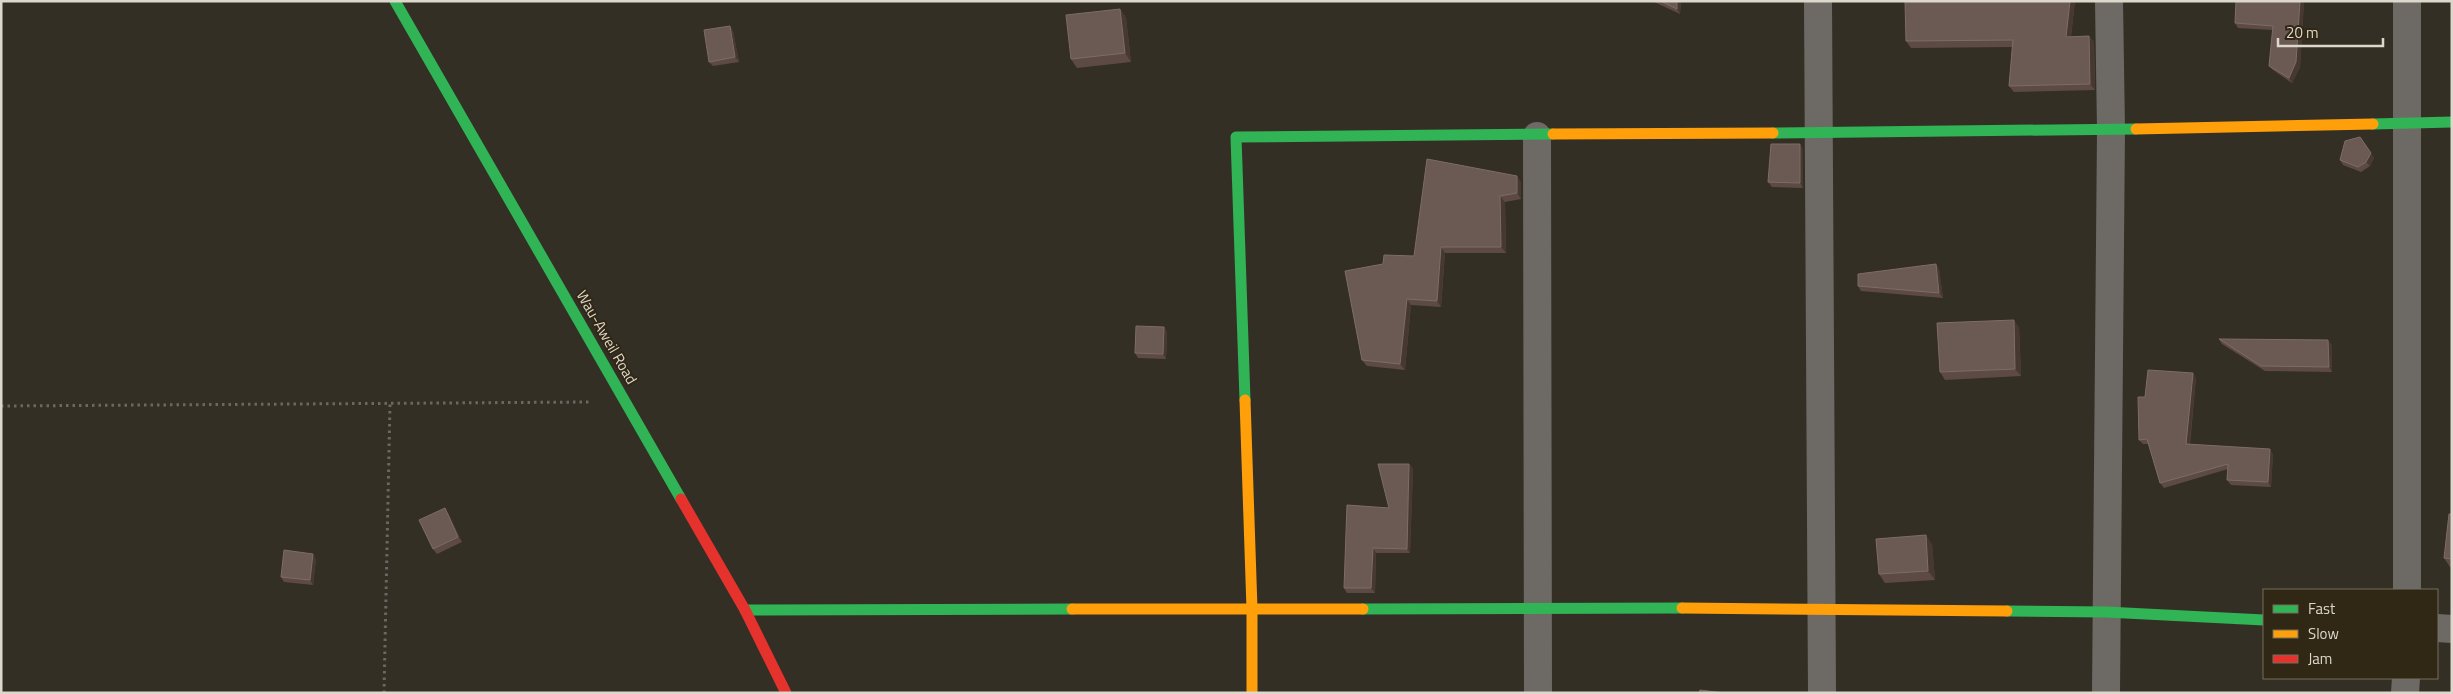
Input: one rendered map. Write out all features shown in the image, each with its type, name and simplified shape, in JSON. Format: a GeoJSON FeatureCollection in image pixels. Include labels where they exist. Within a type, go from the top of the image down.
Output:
{"type":"FeatureCollection","features":[{"type":"Feature","properties":{"kind":"street","name":"Wau-Aweil Road"},"geometry":{"type":"LineString","coordinates":[[395,1],[745,610],[786,693]]}},
{"type":"Feature","properties":{"kind":"street"},"geometry":{"type":"LineString","coordinates":[[1818,1],[1822,693]]}},
{"type":"Feature","properties":{"kind":"street"},"geometry":{"type":"LineString","coordinates":[[2106,693],[2111,130],[2109,1]]}},
{"type":"Feature","properties":{"kind":"street"},"geometry":{"type":"LineString","coordinates":[[2407,1],[2409,123],[2408,589]]}},
{"type":"Feature","properties":{"kind":"street"},"geometry":{"type":"LineString","coordinates":[[1252,693],[1252,610],[1236,137],[2111,130],[2452,122]]}},
{"type":"Feature","properties":{"kind":"street"},"geometry":{"type":"LineString","coordinates":[[1537,136],[1538,693]]}},
{"type":"Feature","properties":{"kind":"street"},"geometry":{"type":"LineString","coordinates":[[745,610],[1823,608],[2106,612],[2263,620]]}},
{"type":"Feature","properties":{"kind":"street"},"geometry":{"type":"LineString","coordinates":[[2438,628],[2452,629]]}},
{"type":"Feature","properties":{"kind":"street"},"geometry":{"type":"LineString","coordinates":[[2405,693],[2406,679]]}},
{"type":"Feature","properties":{"kind":"path"},"geometry":{"type":"LineString","coordinates":[[1,406],[627,402]]}},
{"type":"Feature","properties":{"kind":"path"},"geometry":{"type":"LineString","coordinates":[[384,693],[390,403]]}},
{"type":"Feature","properties":{"kind":"building"},"geometry":{"type":"Polygon","coordinates":[[[1660,1],[1677,1],[1677,9],[1660,1]]]}},
{"type":"Feature","properties":{"kind":"building"},"geometry":{"type":"Polygon","coordinates":[[[1905,1],[2070,1],[2066,37],[2089,36],[2090,84],[2009,86],[2013,40],[1906,41],[1905,1]]]}},
{"type":"Feature","properties":{"kind":"building"},"geometry":{"type":"Polygon","coordinates":[[[2236,1],[2300,1],[2296,62],[2289,78],[2269,66],[2273,26],[2235,23],[2236,1]]]}},
{"type":"Feature","properties":{"kind":"building"},"geometry":{"type":"Polygon","coordinates":[[[1120,9],[1125,53],[1071,59],[1066,15],[1120,9]]]}},
{"type":"Feature","properties":{"kind":"building"},"geometry":{"type":"Polygon","coordinates":[[[730,26],[735,57],[709,62],[704,30],[730,26]]]}},
{"type":"Feature","properties":{"kind":"building"},"geometry":{"type":"Polygon","coordinates":[[[2360,137],[2371,153],[2366,162],[2358,167],[2340,160],[2345,141],[2360,137]]]}},
{"type":"Feature","properties":{"kind":"building"},"geometry":{"type":"Polygon","coordinates":[[[1771,144],[1800,144],[1800,183],[1768,182],[1771,144]]]}},
{"type":"Feature","properties":{"kind":"building"},"geometry":{"type":"Polygon","coordinates":[[[1427,159],[1517,176],[1517,193],[1500,196],[1501,247],[1441,247],[1437,301],[1407,299],[1400,364],[1362,360],[1345,271],[1383,264],[1384,255],[1414,256],[1427,159]]]}},
{"type":"Feature","properties":{"kind":"building"},"geometry":{"type":"Polygon","coordinates":[[[1936,264],[1939,293],[1858,286],[1858,274],[1936,264]]]}},
{"type":"Feature","properties":{"kind":"building"},"geometry":{"type":"Polygon","coordinates":[[[2014,320],[2015,369],[1940,372],[1937,323],[2014,320]]]}},
{"type":"Feature","properties":{"kind":"building"},"geometry":{"type":"Polygon","coordinates":[[[1136,326],[1164,327],[1163,354],[1135,353],[1136,326]]]}},
{"type":"Feature","properties":{"kind":"building"},"geometry":{"type":"Polygon","coordinates":[[[2219,339],[2328,340],[2329,367],[2261,366],[2219,339]]]}},
{"type":"Feature","properties":{"kind":"building"},"geometry":{"type":"Polygon","coordinates":[[[2148,370],[2193,373],[2186,444],[2270,449],[2268,482],[2227,480],[2228,464],[2160,483],[2147,439],[2139,440],[2138,397],[2145,397],[2148,370]]]}},
{"type":"Feature","properties":{"kind":"building"},"geometry":{"type":"Polygon","coordinates":[[[1378,464],[1409,464],[1407,549],[1373,548],[1371,588],[1344,588],[1347,505],[1389,508],[1378,464]]]}},
{"type":"Feature","properties":{"kind":"building"},"geometry":{"type":"Polygon","coordinates":[[[445,508],[458,537],[433,549],[419,520],[445,508]]]}},
{"type":"Feature","properties":{"kind":"building"},"geometry":{"type":"Polygon","coordinates":[[[2449,514],[2452,514],[2452,559],[2444,558],[2449,514]]]}},
{"type":"Feature","properties":{"kind":"building"},"geometry":{"type":"Polygon","coordinates":[[[1926,535],[1928,571],[1879,574],[1876,539],[1926,535]]]}},
{"type":"Feature","properties":{"kind":"building"},"geometry":{"type":"Polygon","coordinates":[[[284,550],[313,554],[310,580],[281,577],[284,550]]]}},
{"type":"Feature","properties":{"kind":"building"},"geometry":{"type":"Polygon","coordinates":[[[1700,690],[1724,693],[1699,693],[1700,690]]]}},
{"type":"Feature","properties":{"kind":"traffic: fast"},"geometry":{"type":"LineString","coordinates":[[395,1],[681,499]]}},
{"type":"Feature","properties":{"kind":"traffic: fast"},"geometry":{"type":"LineString","coordinates":[[2373,124],[2452,122]]}},
{"type":"Feature","properties":{"kind":"traffic: fast"},"geometry":{"type":"LineString","coordinates":[[1773,133],[2136,129]]}},
{"type":"Feature","properties":{"kind":"traffic: fast"},"geometry":{"type":"LineString","coordinates":[[1245,400],[1236,137],[1553,134]]}},
{"type":"Feature","properties":{"kind":"traffic: fast"},"geometry":{"type":"LineString","coordinates":[[1363,609],[1682,608]]}},
{"type":"Feature","properties":{"kind":"traffic: fast"},"geometry":{"type":"LineString","coordinates":[[745,610],[1072,609]]}},
{"type":"Feature","properties":{"kind":"traffic: fast"},"geometry":{"type":"LineString","coordinates":[[2007,611],[2106,612],[2263,620]]}},
{"type":"Feature","properties":{"kind":"traffic: slow"},"geometry":{"type":"LineString","coordinates":[[2136,129],[2373,124]]}},
{"type":"Feature","properties":{"kind":"traffic: slow"},"geometry":{"type":"LineString","coordinates":[[1553,134],[1773,133]]}},
{"type":"Feature","properties":{"kind":"traffic: slow"},"geometry":{"type":"LineString","coordinates":[[1245,400],[1252,609],[1252,693]]}},
{"type":"Feature","properties":{"kind":"traffic: slow"},"geometry":{"type":"LineString","coordinates":[[1682,608],[2007,611]]}},
{"type":"Feature","properties":{"kind":"traffic: slow"},"geometry":{"type":"LineString","coordinates":[[1072,609],[1363,609]]}},
{"type":"Feature","properties":{"kind":"traffic: jam"},"geometry":{"type":"LineString","coordinates":[[681,499],[745,610],[786,693]]}}]}
